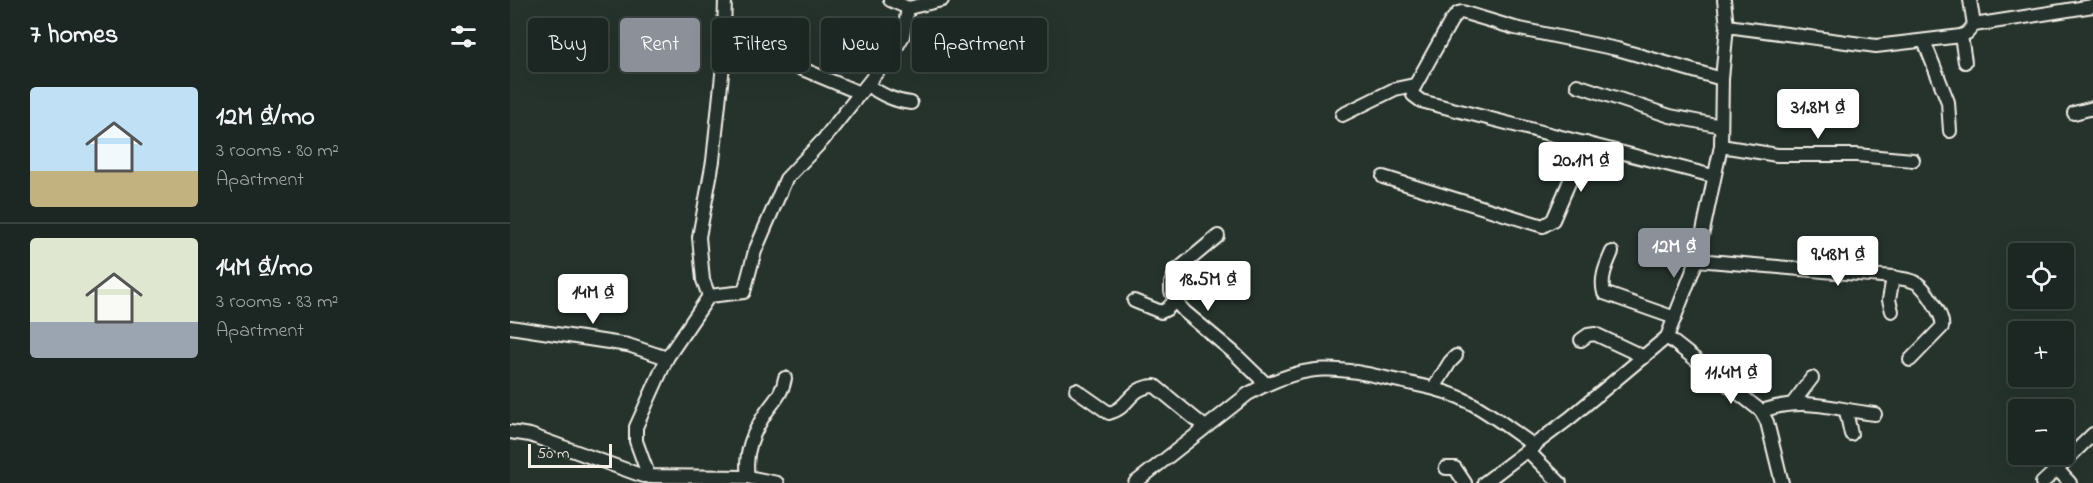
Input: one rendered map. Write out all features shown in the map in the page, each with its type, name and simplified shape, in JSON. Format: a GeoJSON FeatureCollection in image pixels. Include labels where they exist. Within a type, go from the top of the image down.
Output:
{"type":"FeatureCollection","features":[{"type":"Feature","properties":{"kind":"street"},"geometry":{"type":"LineString","coordinates":[[709,296],[703,280],[699,237],[713,161],[723,65],[725,0]]}},
{"type":"Feature","properties":{"kind":"street"},"geometry":{"type":"LineString","coordinates":[[890,0],[908,8],[942,0]]}},
{"type":"Feature","properties":{"kind":"street"},"geometry":{"type":"LineString","coordinates":[[1484,483],[1532,449],[1668,336],[1697,260],[1721,146],[1722,79],[1727,26],[1725,0]]}},
{"type":"Feature","properties":{"kind":"street"},"geometry":{"type":"LineString","coordinates":[[1970,0],[1974,25]]}},
{"type":"Feature","properties":{"kind":"street"},"geometry":{"type":"LineString","coordinates":[[1727,26],[1876,45],[1961,36],[1974,25],[2093,6]]}},
{"type":"Feature","properties":{"kind":"street"},"geometry":{"type":"LineString","coordinates":[[650,477],[635,435],[636,427],[667,358],[709,296],[744,292],[755,251],[786,179],[823,140],[903,36],[908,8]]}},
{"type":"Feature","properties":{"kind":"street"},"geometry":{"type":"LineString","coordinates":[[1713,177],[1421,101],[1413,95],[1412,91],[1454,16],[1462,12],[1515,28],[1617,49],[1722,79]]}},
{"type":"Feature","properties":{"kind":"street"},"geometry":{"type":"LineString","coordinates":[[1961,36],[1965,62]]}},
{"type":"Feature","properties":{"kind":"street"},"geometry":{"type":"LineString","coordinates":[[1924,41],[1948,102],[1950,131]]}},
{"type":"Feature","properties":{"kind":"street"},"geometry":{"type":"LineString","coordinates":[[809,71],[899,102],[911,103]]}},
{"type":"Feature","properties":{"kind":"street"},"geometry":{"type":"LineString","coordinates":[[1577,85],[1670,116],[1721,126]]}},
{"type":"Feature","properties":{"kind":"street"},"geometry":{"type":"LineString","coordinates":[[1342,115],[1395,89],[1414,86]]}},
{"type":"Feature","properties":{"kind":"street"},"geometry":{"type":"LineString","coordinates":[[2074,113],[2093,108]]}},
{"type":"Feature","properties":{"kind":"street"},"geometry":{"type":"LineString","coordinates":[[1383,177],[1543,226],[1553,220],[1586,143]]}},
{"type":"Feature","properties":{"kind":"street"},"geometry":{"type":"LineString","coordinates":[[1721,146],[1777,155],[1856,155],[1913,159]]}},
{"type":"Feature","properties":{"kind":"street"},"geometry":{"type":"LineString","coordinates":[[1218,236],[1176,272],[1171,283],[1171,291],[1175,302],[1185,312],[1233,352],[1266,384]]}},
{"type":"Feature","properties":{"kind":"street"},"geometry":{"type":"LineString","coordinates":[[1612,252],[1603,272],[1604,293],[1676,318]]}},
{"type":"Feature","properties":{"kind":"street"},"geometry":{"type":"LineString","coordinates":[[1697,260],[1893,277],[1918,284],[1944,322],[1942,327],[1910,360]]}},
{"type":"Feature","properties":{"kind":"street"},"geometry":{"type":"LineString","coordinates":[[1892,311],[1889,300],[1893,277]]}},
{"type":"Feature","properties":{"kind":"street"},"geometry":{"type":"LineString","coordinates":[[1134,301],[1161,312],[1175,302]]}},
{"type":"Feature","properties":{"kind":"street"},"geometry":{"type":"LineString","coordinates":[[510,327],[628,345],[667,358]]}},
{"type":"Feature","properties":{"kind":"street"},"geometry":{"type":"LineString","coordinates":[[1581,340],[1588,335],[1595,334],[1644,357]]}},
{"type":"Feature","properties":{"kind":"street"},"geometry":{"type":"LineString","coordinates":[[1668,336],[1761,411],[1767,422],[1782,483]]}},
{"type":"Feature","properties":{"kind":"street"},"geometry":{"type":"LineString","coordinates":[[1434,388],[1456,356]]}},
{"type":"Feature","properties":{"kind":"street"},"geometry":{"type":"LineString","coordinates":[[1135,483],[1248,393],[1300,372],[1325,368],[1348,369],[1434,388],[1466,400],[1532,449],[1560,483]]}},
{"type":"Feature","properties":{"kind":"street"},"geometry":{"type":"LineString","coordinates":[[748,477],[746,453],[750,441],[784,386],[784,378]]}},
{"type":"Feature","properties":{"kind":"street"},"geometry":{"type":"LineString","coordinates":[[1793,403],[1812,378]]}},
{"type":"Feature","properties":{"kind":"street"},"geometry":{"type":"LineString","coordinates":[[1076,390],[1108,413],[1122,406],[1135,391],[1146,386],[1155,386],[1205,427]]}},
{"type":"Feature","properties":{"kind":"street"},"geometry":{"type":"LineString","coordinates":[[1761,411],[1793,403],[1824,405],[1846,411],[1875,414]]}},
{"type":"Feature","properties":{"kind":"street"},"geometry":{"type":"LineString","coordinates":[[1846,411],[1851,435]]}},
{"type":"Feature","properties":{"kind":"street"},"geometry":{"type":"LineString","coordinates":[[510,432],[530,435],[631,473],[650,477],[748,477],[777,483]]}},
{"type":"Feature","properties":{"kind":"street"},"geometry":{"type":"LineString","coordinates":[[2042,483],[2093,434]]}},
{"type":"Feature","properties":{"kind":"street"},"geometry":{"type":"LineString","coordinates":[[1446,468],[1455,468],[1465,483]]}},
{"type":"Feature","properties":{"kind":"street"},"geometry":{"type":"LineString","coordinates":[[2057,469],[2070,483]]}}]}
